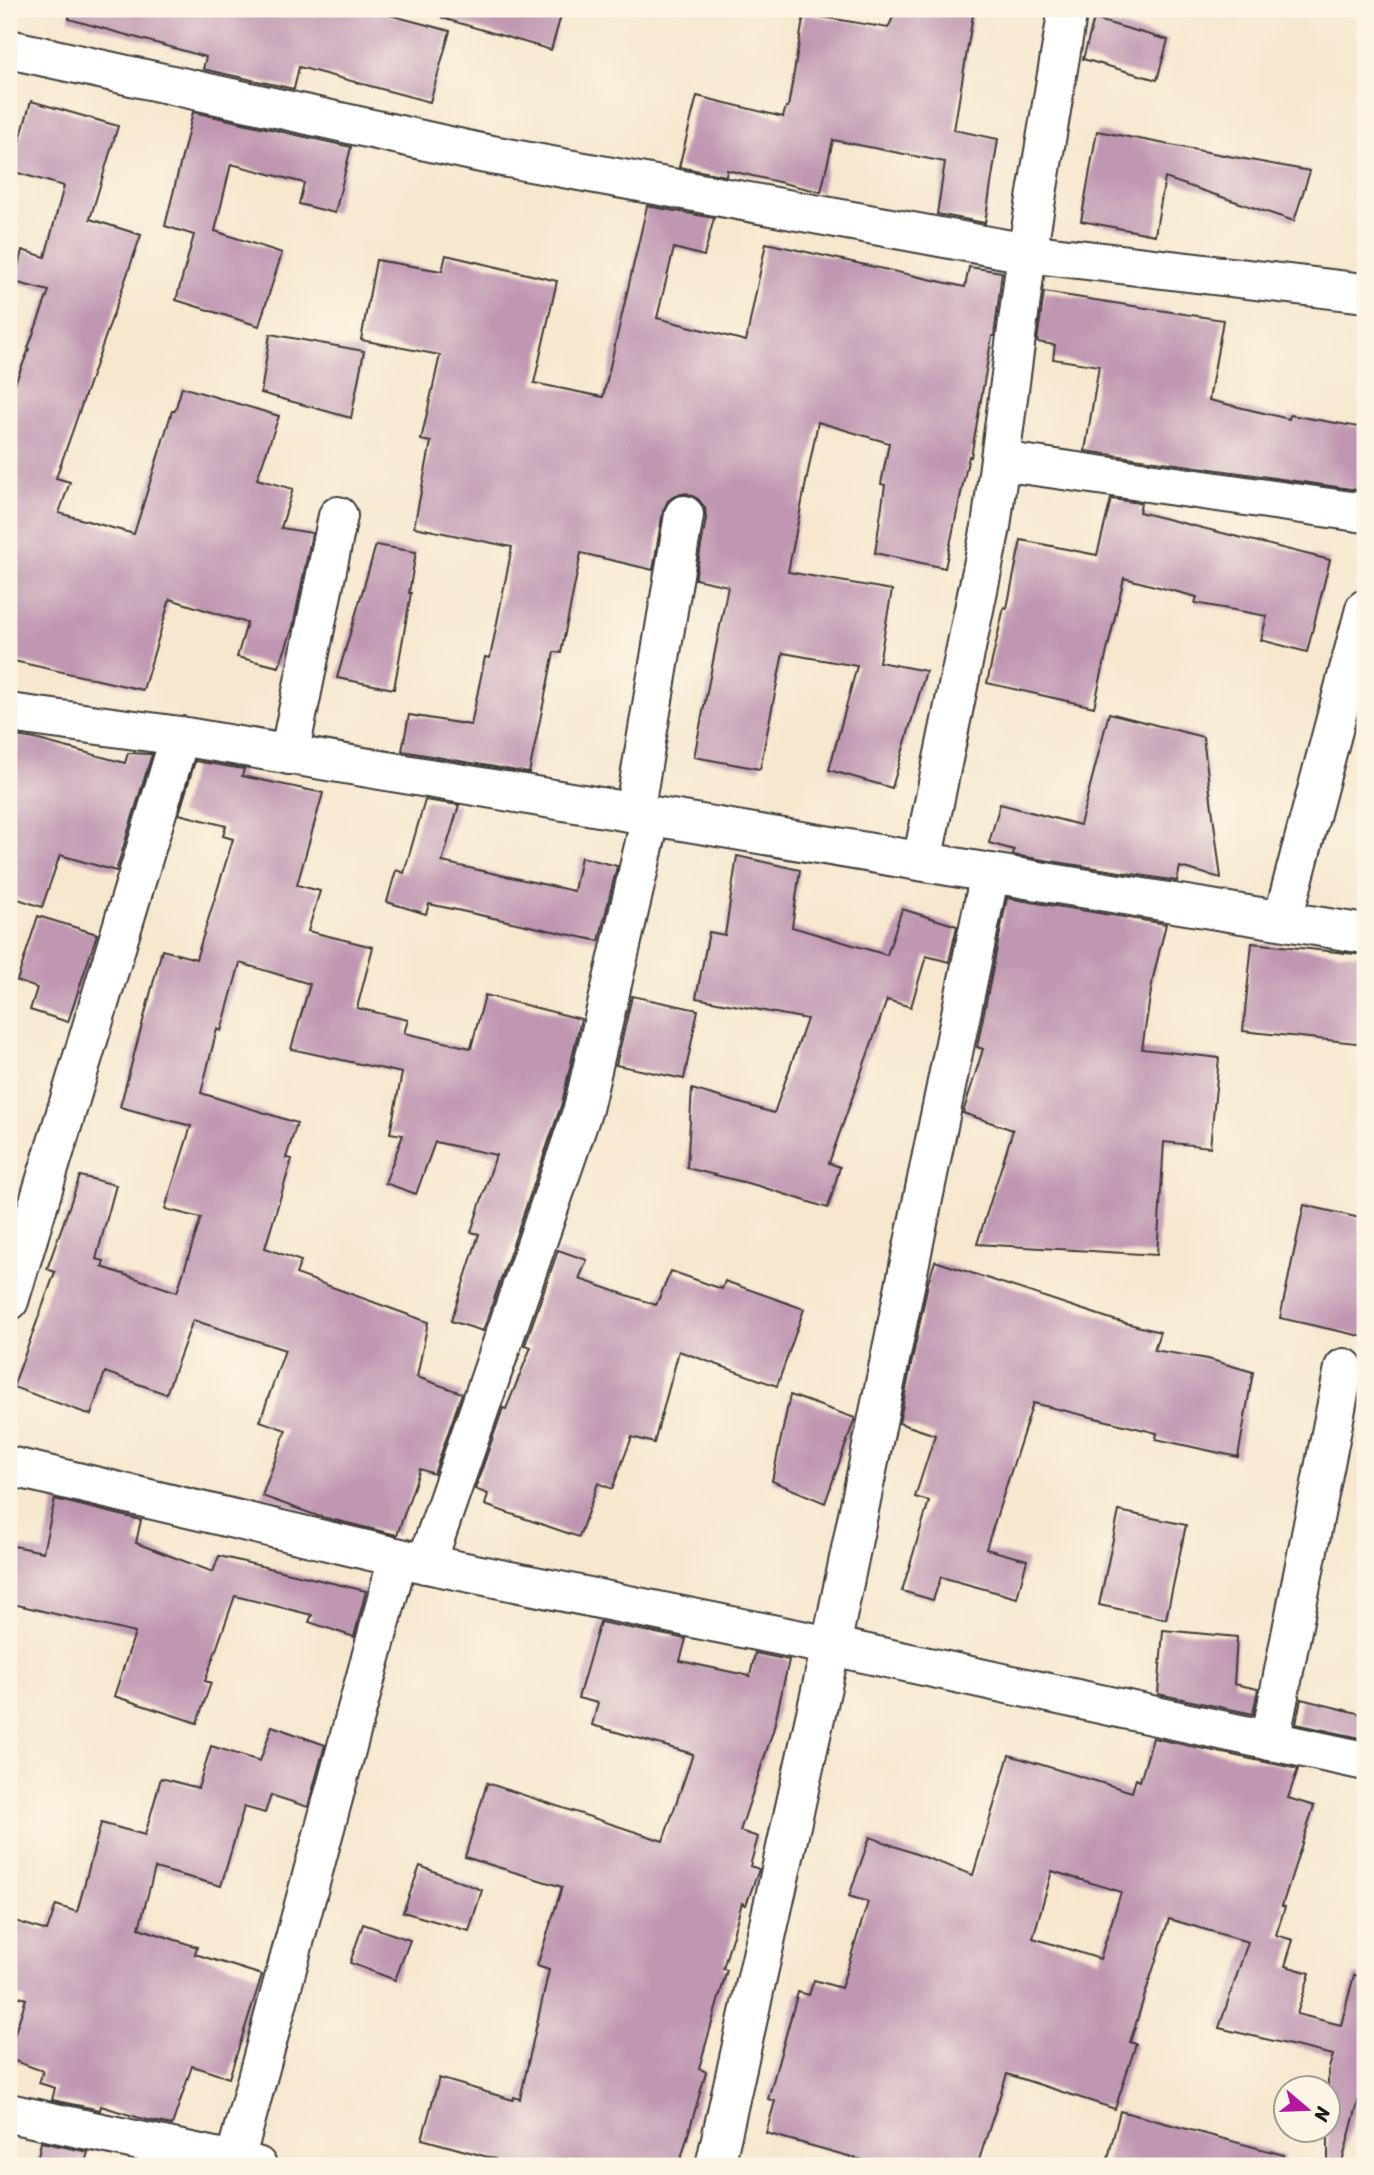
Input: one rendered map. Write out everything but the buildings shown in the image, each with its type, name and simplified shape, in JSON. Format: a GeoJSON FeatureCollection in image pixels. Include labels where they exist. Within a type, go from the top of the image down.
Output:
{"type":"FeatureCollection","features":[{"type":"Feature","properties":{"kind":"street"},"geometry":{"type":"LineString","coordinates":[[922,862],[991,527],[1027,253],[1068,9]]}},
{"type":"Feature","properties":{"kind":"street"},"geometry":{"type":"LineString","coordinates":[[9,49],[481,153],[1027,253],[1365,293]]}},
{"type":"Feature","properties":{"kind":"street"},"geometry":{"type":"LineString","coordinates":[[1000,461],[1365,513]]}},
{"type":"Feature","properties":{"kind":"street"},"geometry":{"type":"LineString","coordinates":[[9,2113],[163,2148],[246,2163],[412,1561],[583,1109],[643,814],[684,515]]}},
{"type":"Feature","properties":{"kind":"street"},"geometry":{"type":"LineString","coordinates":[[289,755],[338,516]]}},
{"type":"Feature","properties":{"kind":"street"},"geometry":{"type":"LineString","coordinates":[[1283,919],[1365,609]]}},
{"type":"Feature","properties":{"kind":"street"},"geometry":{"type":"LineString","coordinates":[[9,713],[180,736],[1365,934]]}},
{"type":"Feature","properties":{"kind":"street"},"geometry":{"type":"LineString","coordinates":[[9,1301],[18,1237],[180,736]]}},
{"type":"Feature","properties":{"kind":"street"},"geometry":{"type":"LineString","coordinates":[[715,2166],[831,1646],[990,873]]}},
{"type":"Feature","properties":{"kind":"street"},"geometry":{"type":"LineString","coordinates":[[1270,1741],[1345,1368]]}},
{"type":"Feature","properties":{"kind":"street"},"geometry":{"type":"LineString","coordinates":[[9,1466],[412,1561],[831,1646],[1365,1761]]}}]}
